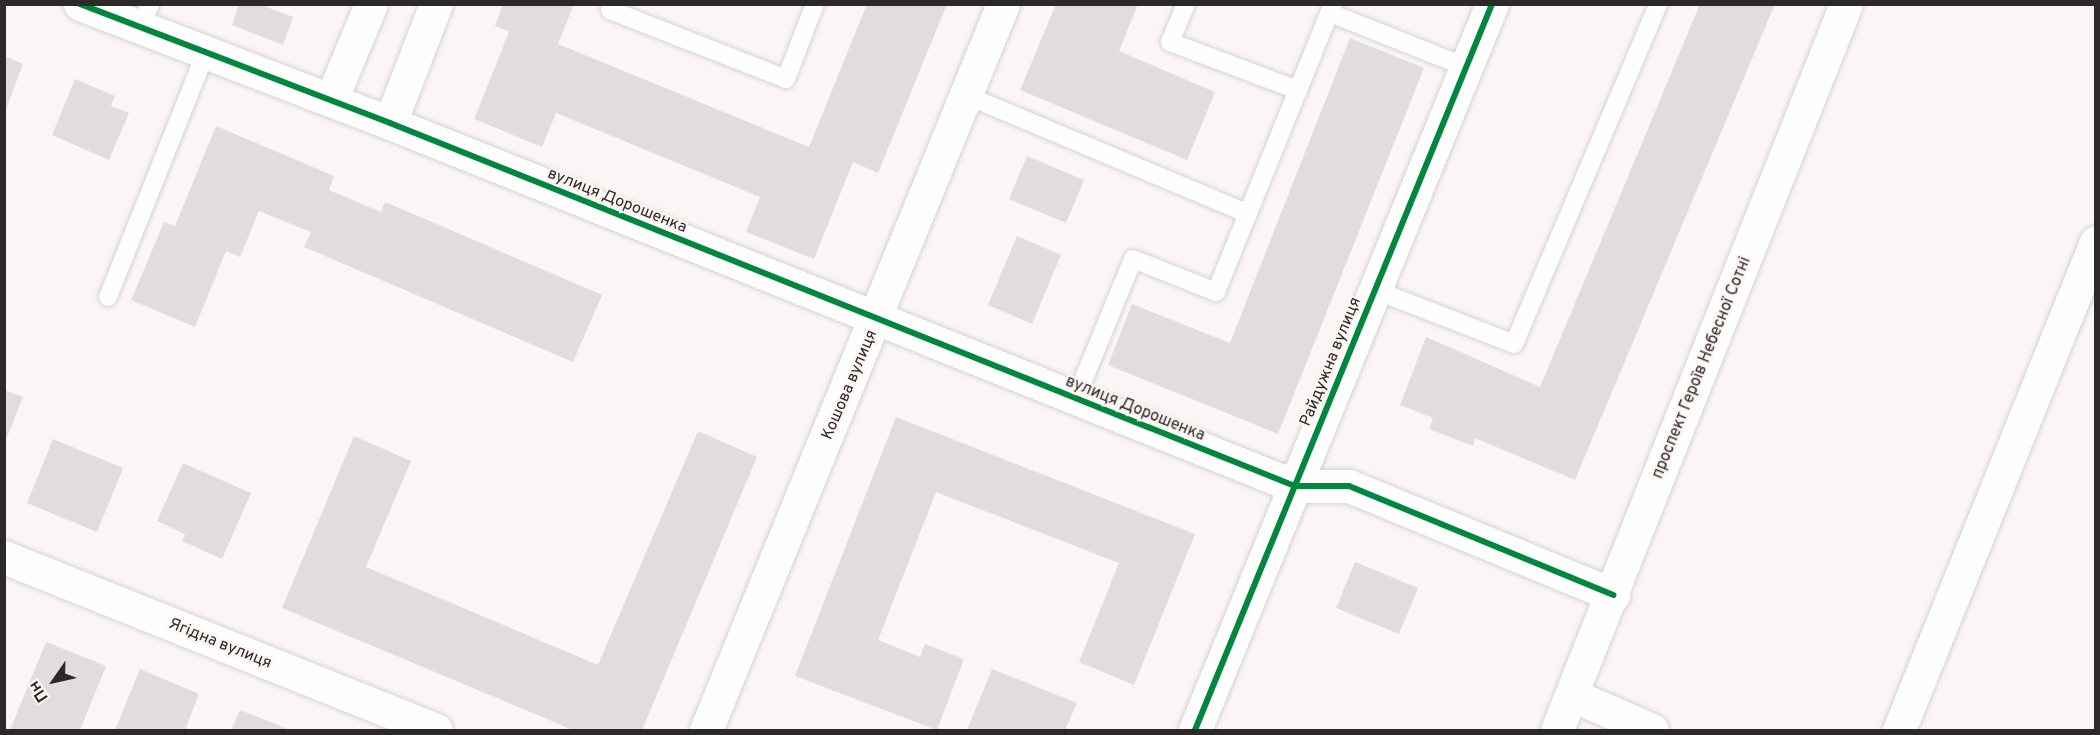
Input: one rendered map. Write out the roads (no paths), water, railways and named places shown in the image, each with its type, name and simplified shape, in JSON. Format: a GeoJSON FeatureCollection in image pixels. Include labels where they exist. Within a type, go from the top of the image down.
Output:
{"type":"FeatureCollection","features":[{"type":"Feature","properties":{"kind":"street","name":"вулиця Дорошенка"},"geometry":{"type":"LineString","coordinates":[[80,4],[145,16],[206,54],[390,123],[876,322],[1295,486],[1349,486],[1613,595]]}},
{"type":"Feature","properties":{"kind":"street"},"geometry":{"type":"LineString","coordinates":[[331,100],[371,4]]}},
{"type":"Feature","properties":{"kind":"street"},"geometry":{"type":"LineString","coordinates":[[390,123],[436,4]]}},
{"type":"Feature","properties":{"kind":"street","name":"Кошова вулиця"},"geometry":{"type":"LineString","coordinates":[[706,730],[876,322],[1003,4]]}},
{"type":"Feature","properties":{"kind":"street","name":"Райдужна вулиця"},"geometry":{"type":"LineString","coordinates":[[1195,730],[1492,4]]}},
{"type":"Feature","properties":{"kind":"street","name":"проспект Героїв Небесної Сотні"},"geometry":{"type":"LineString","coordinates":[[1557,730],[1613,595],[1846,4]]}},
{"type":"Feature","properties":{"kind":"street"},"geometry":{"type":"LineString","coordinates":[[1899,730],[2096,242]]}},
{"type":"Feature","properties":{"kind":"street","name":"Ягідна вулиця"},"geometry":{"type":"LineString","coordinates":[[4,557],[436,730]]}},
{"type":"Feature","properties":{"kind":"street"},"geometry":{"type":"LineString","coordinates":[[1572,695],[1652,730]]}},
{"type":"Feature","properties":{"kind":"lane"},"geometry":{"type":"LineString","coordinates":[[612,4],[610,10],[786,79],[814,4]]}},
{"type":"Feature","properties":{"kind":"lane"},"geometry":{"type":"LineString","coordinates":[[1186,4],[1170,42],[1298,90]]}},
{"type":"Feature","properties":{"kind":"lane"},"geometry":{"type":"LineString","coordinates":[[1375,290],[1514,344],[1658,4]]}},
{"type":"Feature","properties":{"kind":"lane"},"geometry":{"type":"LineString","coordinates":[[1075,400],[1133,259],[1216,292],[1332,9],[1466,67]]}},
{"type":"Feature","properties":{"kind":"lane"},"geometry":{"type":"LineString","coordinates":[[108,297],[206,54]]}},
{"type":"Feature","properties":{"kind":"lane"},"geometry":{"type":"LineString","coordinates":[[968,96],[1247,213]]}}]}
